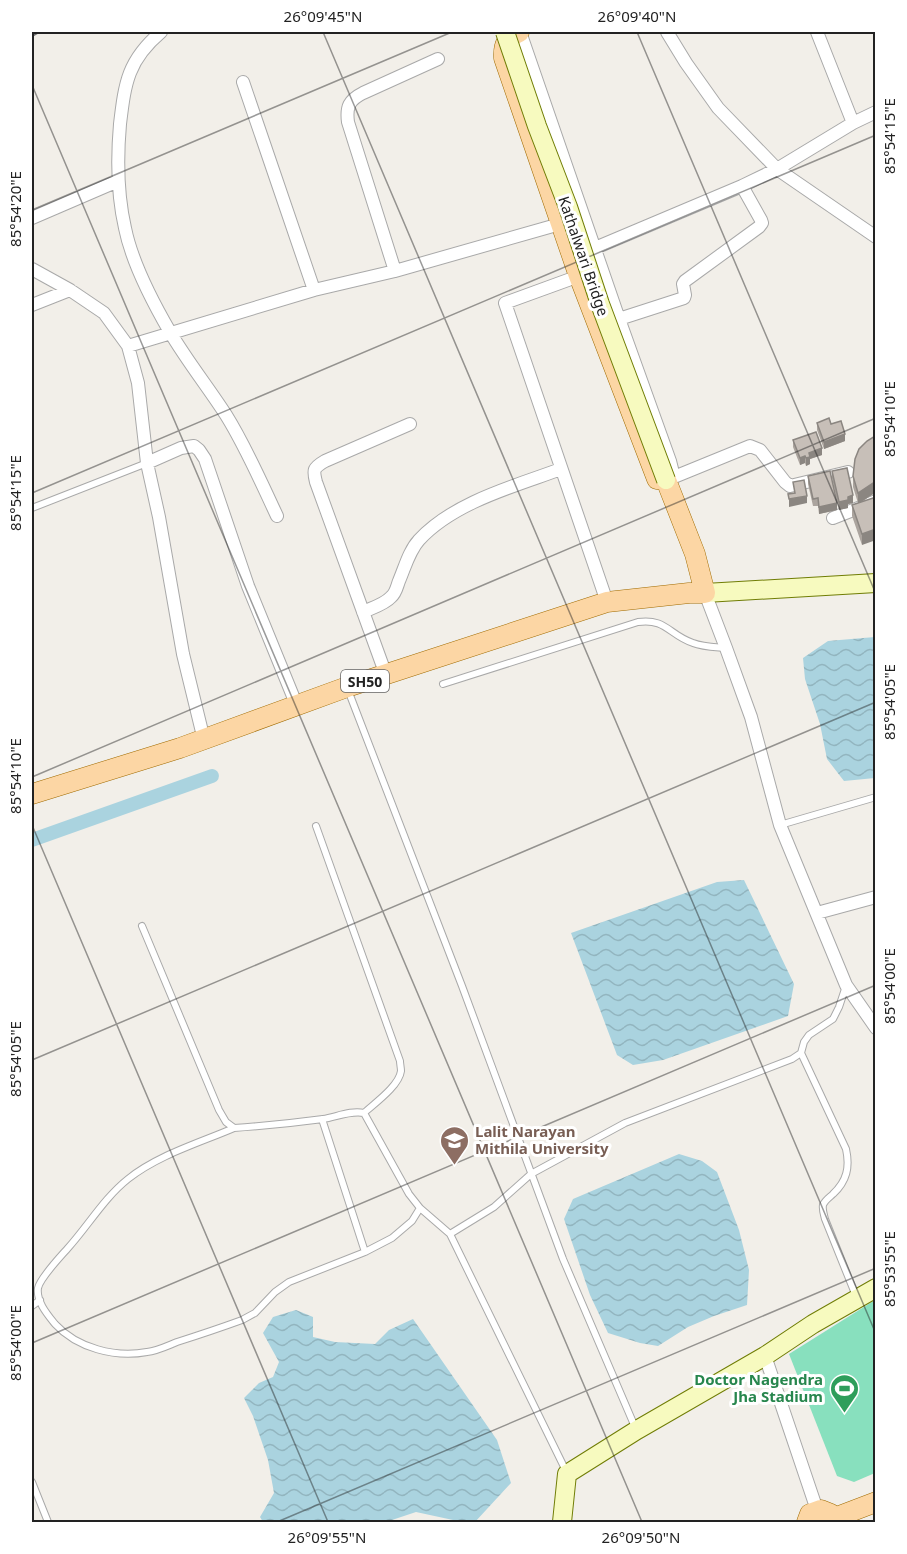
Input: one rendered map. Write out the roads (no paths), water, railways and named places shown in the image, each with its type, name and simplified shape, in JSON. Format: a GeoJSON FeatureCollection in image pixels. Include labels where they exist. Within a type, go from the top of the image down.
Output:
{"type":"FeatureCollection","features":[{"type":"Feature","properties":{"kind":"main road","name":"Kathalwari Bridge"},"geometry":{"type":"LineString","coordinates":[[505,32],[600,304],[670,478]]}},
{"type":"Feature","properties":{"kind":"main road"},"geometry":{"type":"LineString","coordinates":[[520,32],[505,43],[504,58],[560,224],[657,479],[670,478],[705,593],[876,583]]}},
{"type":"Feature","properties":{"kind":"main road","name":"SH50"},"geometry":{"type":"LineString","coordinates":[[32,794],[204,740],[347,687],[607,602],[705,593]]}},
{"type":"Feature","properties":{"kind":"main road"},"geometry":{"type":"LineString","coordinates":[[562,1522],[567,1474],[876,1288]]}},
{"type":"Feature","properties":{"kind":"main road"},"geometry":{"type":"LineString","coordinates":[[823,1518],[876,1502]]}},
{"type":"Feature","properties":{"kind":"street"},"geometry":{"type":"LineString","coordinates":[[161,32],[135,59],[124,90],[118,149],[118,181],[125,229],[141,278],[171,333],[226,415],[277,516]]}},
{"type":"Feature","properties":{"kind":"street"},"geometry":{"type":"LineString","coordinates":[[520,32],[670,461],[670,478],[750,446],[760,450],[790,486],[848,472]]}},
{"type":"Feature","properties":{"kind":"street"},"geometry":{"type":"LineString","coordinates":[[667,32],[691,71],[718,108],[777,169],[874,234]]}},
{"type":"Feature","properties":{"kind":"street"},"geometry":{"type":"LineString","coordinates":[[818,32],[853,123]]}},
{"type":"Feature","properties":{"kind":"street"},"geometry":{"type":"LineString","coordinates":[[395,271],[348,122],[347,107],[355,97],[438,59]]}},
{"type":"Feature","properties":{"kind":"street"},"geometry":{"type":"LineString","coordinates":[[243,82],[314,290]]}},
{"type":"Feature","properties":{"kind":"street"},"geometry":{"type":"LineString","coordinates":[[595,248],[742,186],[777,169],[853,123],[876,112]]}},
{"type":"Feature","properties":{"kind":"street"},"geometry":{"type":"LineString","coordinates":[[32,218],[118,181]]}},
{"type":"Feature","properties":{"kind":"street"},"geometry":{"type":"LineString","coordinates":[[619,319],[684,298],[683,284],[685,281],[759,227],[761,220],[742,186]]}},
{"type":"Feature","properties":{"kind":"street"},"geometry":{"type":"LineString","coordinates":[[128,346],[314,290],[395,271],[560,224]]}},
{"type":"Feature","properties":{"kind":"street"},"geometry":{"type":"LineString","coordinates":[[32,269],[70,290],[104,313],[128,346],[138,383],[147,464],[159,517],[183,654],[204,740]]}},
{"type":"Feature","properties":{"kind":"street"},"geometry":{"type":"LineString","coordinates":[[579,276],[505,303],[607,602]]}},
{"type":"Feature","properties":{"kind":"street"},"geometry":{"type":"LineString","coordinates":[[32,306],[70,290]]}},
{"type":"Feature","properties":{"kind":"street"},"geometry":{"type":"LineString","coordinates":[[386,675],[314,471],[325,461],[410,424]]}},
{"type":"Feature","properties":{"kind":"street"},"geometry":{"type":"LineString","coordinates":[[147,464],[181,448],[194,446],[205,459],[248,586],[297,706]]}},
{"type":"Feature","properties":{"kind":"street"},"geometry":{"type":"LineString","coordinates":[[363,612],[393,595],[417,542],[437,524],[466,506],[490,495],[561,469]]}},
{"type":"Feature","properties":{"kind":"street"},"geometry":{"type":"LineString","coordinates":[[833,518],[876,501]]}},
{"type":"Feature","properties":{"kind":"street"},"geometry":{"type":"LineString","coordinates":[[705,593],[751,717],[780,825],[846,985],[876,1028]]}},
{"type":"Feature","properties":{"kind":"street"},"geometry":{"type":"LineString","coordinates":[[817,913],[876,897]]}},
{"type":"Feature","properties":{"kind":"street"},"geometry":{"type":"LineString","coordinates":[[765,1356],[823,1518]]}},
{"type":"Feature","properties":{"kind":"lane"},"geometry":{"type":"LineString","coordinates":[[32,508],[147,464]]}},
{"type":"Feature","properties":{"kind":"lane"},"geometry":{"type":"LineString","coordinates":[[443,684],[615,628],[648,620],[661,623],[694,644],[726,648]]}},
{"type":"Feature","properties":{"kind":"lane"},"geometry":{"type":"LineString","coordinates":[[347,687],[458,975],[563,1259],[637,1430]]}},
{"type":"Feature","properties":{"kind":"lane"},"geometry":{"type":"LineString","coordinates":[[780,825],[876,797]]}},
{"type":"Feature","properties":{"kind":"lane"},"geometry":{"type":"LineString","coordinates":[[316,826],[402,1070],[392,1087],[364,1113]]}},
{"type":"Feature","properties":{"kind":"lane"},"geometry":{"type":"LineString","coordinates":[[142,926],[219,1110],[226,1122],[234,1128]]}},
{"type":"Feature","properties":{"kind":"lane"},"geometry":{"type":"LineString","coordinates":[[846,985],[833,1018],[808,1035],[801,1053],[849,1160],[844,1182],[824,1203],[823,1209],[857,1300]]}},
{"type":"Feature","properties":{"kind":"lane"},"geometry":{"type":"LineString","coordinates":[[450,1234],[494,1207],[531,1174],[625,1123],[792,1059],[801,1053]]}},
{"type":"Feature","properties":{"kind":"lane"},"geometry":{"type":"LineString","coordinates":[[364,1113],[234,1128],[143,1168],[126,1180],[109,1197],[46,1274],[38,1287],[45,1313],[71,1339],[90,1347],[110,1353],[149,1352],[242,1320],[255,1313],[274,1292],[289,1282],[365,1252],[392,1238],[412,1221],[420,1208]]}},
{"type":"Feature","properties":{"kind":"lane"},"geometry":{"type":"LineString","coordinates":[[364,1113],[409,1194],[420,1208],[450,1234],[567,1474]]}},
{"type":"Feature","properties":{"kind":"lane"},"geometry":{"type":"LineString","coordinates":[[322,1119],[365,1252]]}},
{"type":"Feature","properties":{"kind":"lane"},"geometry":{"type":"LineString","coordinates":[[32,1306],[40,1300]]}},
{"type":"Feature","properties":{"kind":"lane"},"geometry":{"type":"LineString","coordinates":[[32,1482],[48,1522]]}},
{"type":"Feature","properties":{"kind":"water"},"geometry":{"type":"Polygon","coordinates":[[[875,637],[875,778],[844,781],[827,759],[820,724],[805,679],[803,658],[828,641],[875,637]]]}},
{"type":"Feature","properties":{"kind":"water"},"geometry":{"type":"Polygon","coordinates":[[[744,880],[794,984],[788,1016],[663,1060],[633,1065],[617,1055],[571,933],[717,882],[744,880]]]}},
{"type":"Feature","properties":{"kind":"water"},"geometry":{"type":"Polygon","coordinates":[[[679,1154],[702,1161],[717,1172],[739,1230],[749,1270],[747,1305],[688,1327],[658,1346],[608,1333],[590,1295],[564,1219],[573,1199],[679,1154]]]}},
{"type":"Feature","properties":{"kind":"water"},"geometry":{"type":"Polygon","coordinates":[[[296,1310],[313,1317],[313,1337],[335,1342],[375,1344],[389,1330],[413,1319],[497,1440],[511,1483],[475,1522],[416,1512],[386,1522],[263,1522],[260,1517],[274,1493],[268,1460],[253,1416],[244,1398],[259,1383],[273,1377],[279,1362],[263,1333],[273,1317],[296,1310]]]}},
{"type":"Feature","properties":{"kind":"waterway"},"geometry":{"type":"LineString","coordinates":[[32,840],[212,776]]}},
{"type":"Feature","properties":{"kind":"railway"},"geometry":{"type":"LineString","coordinates":[[32,35],[37,32]]}},
{"type":"Feature","properties":{"kind":"place","name":"Lalit Narayan Mithila University"},"geometry":{"type":"Point","coordinates":[454,1166]}},
{"type":"Feature","properties":{"kind":"place","name":"Doctor Nagendra Jha Stadium"},"geometry":{"type":"Point","coordinates":[844,1414]}}]}
